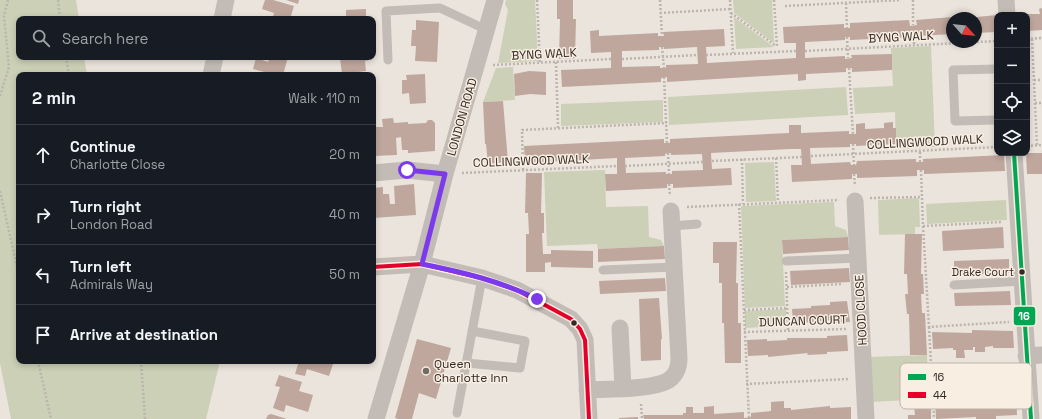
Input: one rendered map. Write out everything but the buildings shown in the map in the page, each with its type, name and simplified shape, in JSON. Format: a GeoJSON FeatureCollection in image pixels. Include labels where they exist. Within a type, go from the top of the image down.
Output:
{"type":"FeatureCollection","features":[{"type":"Feature","properties":{"kind":"street"},"geometry":{"type":"LineString","coordinates":[[223,16],[226,0]]}},
{"type":"Feature","properties":{"kind":"street","name":"LONDON ROAD"},"geometry":{"type":"LineString","coordinates":[[376,419],[422,264],[445,174],[495,0]]}},
{"type":"Feature","properties":{"kind":"street"},"geometry":{"type":"LineString","coordinates":[[1006,0],[1007,12]]}},
{"type":"Feature","properties":{"kind":"street"},"geometry":{"type":"LineString","coordinates":[[212,72],[214,60]]}},
{"type":"Feature","properties":{"kind":"street"},"geometry":{"type":"LineString","coordinates":[[1014,156],[1024,321],[1032,361]]}},
{"type":"Feature","properties":{"kind":"street"},"geometry":{"type":"LineString","coordinates":[[376,173],[407,170],[445,174]]}},
{"type":"Feature","properties":{"kind":"street","name":"HOOD CLOSE"},"geometry":{"type":"LineString","coordinates":[[853,200],[860,284],[866,419]]}},
{"type":"Feature","properties":{"kind":"street"},"geometry":{"type":"LineString","coordinates":[[587,390],[658,384],[671,379],[676,372],[679,358],[674,267],[675,211]]}},
{"type":"Feature","properties":{"kind":"street"},"geometry":{"type":"LineString","coordinates":[[376,267],[422,264],[482,278],[517,290],[537,299],[571,320],[580,329],[586,340],[589,419]]}},
{"type":"Feature","properties":{"kind":"street"},"geometry":{"type":"LineString","coordinates":[[620,328],[622,388]]}},
{"type":"Feature","properties":{"kind":"street"},"geometry":{"type":"LineString","coordinates":[[1031,409],[1031,419]]}},
{"type":"Feature","properties":{"kind":"lane"},"geometry":{"type":"LineString","coordinates":[[388,60],[386,11],[440,8],[486,30]]}},
{"type":"Feature","properties":{"kind":"lane"},"geometry":{"type":"LineString","coordinates":[[994,69],[953,70],[955,121],[994,120]]}},
{"type":"Feature","properties":{"kind":"lane"},"geometry":{"type":"LineString","coordinates":[[675,211],[697,224]]}},
{"type":"Feature","properties":{"kind":"lane"},"geometry":{"type":"LineString","coordinates":[[786,262],[858,258]]}},
{"type":"Feature","properties":{"kind":"lane"},"geometry":{"type":"LineString","coordinates":[[603,270],[674,267]]}},
{"type":"Feature","properties":{"kind":"lane"},"geometry":{"type":"LineString","coordinates":[[456,413],[482,278]]}},
{"type":"Feature","properties":{"kind":"lane"},"geometry":{"type":"LineString","coordinates":[[954,285],[1022,281]]}},
{"type":"Feature","properties":{"kind":"lane"},"geometry":{"type":"LineString","coordinates":[[466,363],[520,368],[525,341],[472,331]]}},
{"type":"Feature","properties":{"kind":"path"},"geometry":{"type":"LineString","coordinates":[[0,96],[9,67],[4,16],[8,0]]}},
{"type":"Feature","properties":{"kind":"path"},"geometry":{"type":"LineString","coordinates":[[58,0],[60,16]]}},
{"type":"Feature","properties":{"kind":"path"},"geometry":{"type":"LineString","coordinates":[[537,0],[540,63]]}},
{"type":"Feature","properties":{"kind":"path"},"geometry":{"type":"LineString","coordinates":[[660,0],[662,36]]}},
{"type":"Feature","properties":{"kind":"path"},"geometry":{"type":"LineString","coordinates":[[730,0],[733,53]]}},
{"type":"Feature","properties":{"kind":"path"},"geometry":{"type":"LineString","coordinates":[[774,0],[777,52]]}},
{"type":"Feature","properties":{"kind":"path"},"geometry":{"type":"LineString","coordinates":[[785,6],[901,0]]}},
{"type":"Feature","properties":{"kind":"path"},"geometry":{"type":"LineString","coordinates":[[913,0],[913,25]]}},
{"type":"Feature","properties":{"kind":"path"},"geometry":{"type":"LineString","coordinates":[[846,3],[847,28]]}},
{"type":"Feature","properties":{"kind":"path"},"geometry":{"type":"LineString","coordinates":[[660,13],[731,9]]}},
{"type":"Feature","properties":{"kind":"path"},"geometry":{"type":"LineString","coordinates":[[731,13],[776,46]]}},
{"type":"Feature","properties":{"kind":"path"},"geometry":{"type":"LineString","coordinates":[[914,34],[914,45]]}},
{"type":"Feature","properties":{"kind":"path"},"geometry":{"type":"LineString","coordinates":[[847,37],[848,58]]}},
{"type":"Feature","properties":{"kind":"path"},"geometry":{"type":"LineString","coordinates":[[1037,145],[1032,38],[1042,38]]}},
{"type":"Feature","properties":{"kind":"path","name":"BYNG WALK"},"geometry":{"type":"LineString","coordinates":[[805,50],[994,41]]}},
{"type":"Feature","properties":{"kind":"path"},"geometry":{"type":"LineString","coordinates":[[662,47],[664,68]]}},
{"type":"Feature","properties":{"kind":"path"},"geometry":{"type":"LineString","coordinates":[[706,55],[796,51]]}},
{"type":"Feature","properties":{"kind":"path"},"geometry":{"type":"LineString","coordinates":[[622,59],[697,55]]}},
{"type":"Feature","properties":{"kind":"path","name":"BYNG WALK"},"geometry":{"type":"LineString","coordinates":[[477,66],[611,59]]}},
{"type":"Feature","properties":{"kind":"path"},"geometry":{"type":"LineString","coordinates":[[66,60],[68,72]]}},
{"type":"Feature","properties":{"kind":"path"},"geometry":{"type":"LineString","coordinates":[[556,62],[558,128]]}},
{"type":"Feature","properties":{"kind":"path"},"geometry":{"type":"LineString","coordinates":[[849,68],[853,134]]}},
{"type":"Feature","properties":{"kind":"path"},"geometry":{"type":"LineString","coordinates":[[664,78],[667,143]]}},
{"type":"Feature","properties":{"kind":"path"},"geometry":{"type":"LineString","coordinates":[[1034,80],[1042,80]]}},
{"type":"Feature","properties":{"kind":"path"},"geometry":{"type":"LineString","coordinates":[[1035,104],[1042,103]]}},
{"type":"Feature","properties":{"kind":"path"},"geometry":{"type":"LineString","coordinates":[[523,170],[522,130],[667,123]]}},
{"type":"Feature","properties":{"kind":"path"},"geometry":{"type":"LineString","coordinates":[[853,144],[854,154]]}},
{"type":"Feature","properties":{"kind":"path"},"geometry":{"type":"LineString","coordinates":[[1030,146],[1042,145]]}},
{"type":"Feature","properties":{"kind":"path","name":"COLLINGWOOD WALK"},"geometry":{"type":"LineString","coordinates":[[811,156],[920,152],[994,147]]}},
{"type":"Feature","properties":{"kind":"path"},"geometry":{"type":"LineString","coordinates":[[920,152],[920,162]]}},
{"type":"Feature","properties":{"kind":"path"},"geometry":{"type":"LineString","coordinates":[[668,153],[669,174]]}},
{"type":"Feature","properties":{"kind":"path","name":"COLLINGWOOD WALK"},"geometry":{"type":"LineString","coordinates":[[854,154],[854,165]]}},
{"type":"Feature","properties":{"kind":"path"},"geometry":{"type":"LineString","coordinates":[[712,161],[802,157]]}},
{"type":"Feature","properties":{"kind":"path"},"geometry":{"type":"LineString","coordinates":[[776,158],[778,202]]}},
{"type":"Feature","properties":{"kind":"path"},"geometry":{"type":"LineString","coordinates":[[742,159],[744,204]]}},
{"type":"Feature","properties":{"kind":"path"},"geometry":{"type":"LineString","coordinates":[[626,166],[703,162]]}},
{"type":"Feature","properties":{"kind":"path","name":"COLLINGWOOD WALK"},"geometry":{"type":"LineString","coordinates":[[445,174],[617,166]]}},
{"type":"Feature","properties":{"kind":"path"},"geometry":{"type":"LineString","coordinates":[[921,170],[931,363]]}},
{"type":"Feature","properties":{"kind":"path"},"geometry":{"type":"LineString","coordinates":[[669,184],[675,211],[739,204],[922,197]]}},
{"type":"Feature","properties":{"kind":"path"},"geometry":{"type":"LineString","coordinates":[[0,191],[16,263]]}},
{"type":"Feature","properties":{"kind":"path"},"geometry":{"type":"LineString","coordinates":[[739,204],[748,418]]}},
{"type":"Feature","properties":{"kind":"path"},"geometry":{"type":"LineString","coordinates":[[923,226],[1018,222]]}},
{"type":"Feature","properties":{"kind":"path"},"geometry":{"type":"LineString","coordinates":[[786,262],[788,330]]}},
{"type":"Feature","properties":{"kind":"path"},"geometry":{"type":"LineString","coordinates":[[787,287],[860,284]]}},
{"type":"Feature","properties":{"kind":"path"},"geometry":{"type":"LineString","coordinates":[[744,310],[787,308]]}},
{"type":"Feature","properties":{"kind":"path"},"geometry":{"type":"LineString","coordinates":[[929,327],[1024,321]]}},
{"type":"Feature","properties":{"kind":"path","name":"DUNCAN COURT"},"geometry":{"type":"LineString","coordinates":[[744,332],[862,328]]}},
{"type":"Feature","properties":{"kind":"path"},"geometry":{"type":"LineString","coordinates":[[1020,363],[1032,361]]}},
{"type":"Feature","properties":{"kind":"path"},"geometry":{"type":"LineString","coordinates":[[39,364],[51,419]]}},
{"type":"Feature","properties":{"kind":"path"},"geometry":{"type":"LineString","coordinates":[[141,364],[145,419]]}},
{"type":"Feature","properties":{"kind":"path"},"geometry":{"type":"LineString","coordinates":[[746,384],[852,379]]}},
{"type":"Feature","properties":{"kind":"path"},"geometry":{"type":"LineString","coordinates":[[934,409],[934,419]]}},
{"type":"Feature","properties":{"kind":"green space"},"geometry":{"type":"Polygon","coordinates":[[[0,0],[76,0],[79,16],[16,16],[16,60],[84,60],[86,72],[16,72],[16,364],[219,364],[206,419],[11,419],[0,363],[0,0]]]}},
{"type":"Feature","properties":{"kind":"green space"},"geometry":{"type":"Polygon","coordinates":[[[506,0],[535,0],[538,61],[498,63],[508,10],[505,4],[506,0]]]}},
{"type":"Feature","properties":{"kind":"green space"},"geometry":{"type":"Polygon","coordinates":[[[733,0],[772,0],[774,43],[734,13],[733,0]]]}},
{"type":"Feature","properties":{"kind":"green space"},"geometry":{"type":"Polygon","coordinates":[[[734,17],[774,47],[736,49],[734,17]]]}},
{"type":"Feature","properties":{"kind":"green space"},"geometry":{"type":"Polygon","coordinates":[[[931,46],[935,147],[896,149],[895,112],[855,114],[853,88],[893,86],[891,48],[931,46]]]}},
{"type":"Feature","properties":{"kind":"green space"},"geometry":{"type":"Polygon","coordinates":[[[513,67],[515,100],[483,102],[496,68],[513,67]]]}},
{"type":"Feature","properties":{"kind":"green space"},"geometry":{"type":"Polygon","coordinates":[[[846,87],[848,115],[669,125],[668,97],[846,87]]]}},
{"type":"Feature","properties":{"kind":"green space"},"geometry":{"type":"Polygon","coordinates":[[[663,100],[663,122],[561,126],[561,104],[663,100]]]}},
{"type":"Feature","properties":{"kind":"green space"},"geometry":{"type":"Polygon","coordinates":[[[774,162],[776,201],[746,202],[745,163],[774,162]]]}},
{"type":"Feature","properties":{"kind":"green space"},"geometry":{"type":"Polygon","coordinates":[[[605,170],[606,207],[648,206],[649,237],[661,240],[664,246],[598,249],[597,244],[547,246],[544,172],[605,170]]]}},
{"type":"Feature","properties":{"kind":"green space"},"geometry":{"type":"Polygon","coordinates":[[[919,198],[920,227],[915,227],[915,234],[879,235],[878,200],[919,198]]]}},
{"type":"Feature","properties":{"kind":"green space"},"geometry":{"type":"Polygon","coordinates":[[[1006,200],[1007,220],[927,224],[926,204],[1006,200]]]}},
{"type":"Feature","properties":{"kind":"green space"},"geometry":{"type":"Polygon","coordinates":[[[834,202],[835,226],[846,230],[848,237],[782,240],[785,306],[745,308],[741,206],[834,202]]]}},
{"type":"Feature","properties":{"kind":"green space"},"geometry":{"type":"Polygon","coordinates":[[[786,309],[786,326],[745,328],[745,311],[786,309]]]}},
{"type":"Feature","properties":{"kind":"green space"},"geometry":{"type":"Polygon","coordinates":[[[927,355],[927,363],[900,363],[900,400],[870,402],[868,357],[927,355]]]}},
{"type":"Feature","properties":{"kind":"transit line","name":"16"},"geometry":{"type":"LineString","coordinates":[[1014,156],[1027,363]]}},
{"type":"Feature","properties":{"kind":"transit line","name":"44"},"geometry":{"type":"LineString","coordinates":[[376,267],[422,264],[482,278],[517,290],[571,319],[580,329],[585,340],[589,419]]}},
{"type":"Feature","properties":{"kind":"transit line","name":"16"},"geometry":{"type":"LineString","coordinates":[[1030,409],[1031,419]]}},
{"type":"Feature","properties":{"kind":"place","name":"Drake Court"},"geometry":{"type":"Point","coordinates":[1022,272]}},
{"type":"Feature","properties":{"kind":"place","name":"Queen Charlotte Inn"},"geometry":{"type":"Point","coordinates":[426,371]}},
{"type":"Feature","properties":{"kind":"route"},"geometry":{"type":"LineString","coordinates":[[407,170],[445,174],[422,264],[482,278],[517,290],[537,299]]}}]}
